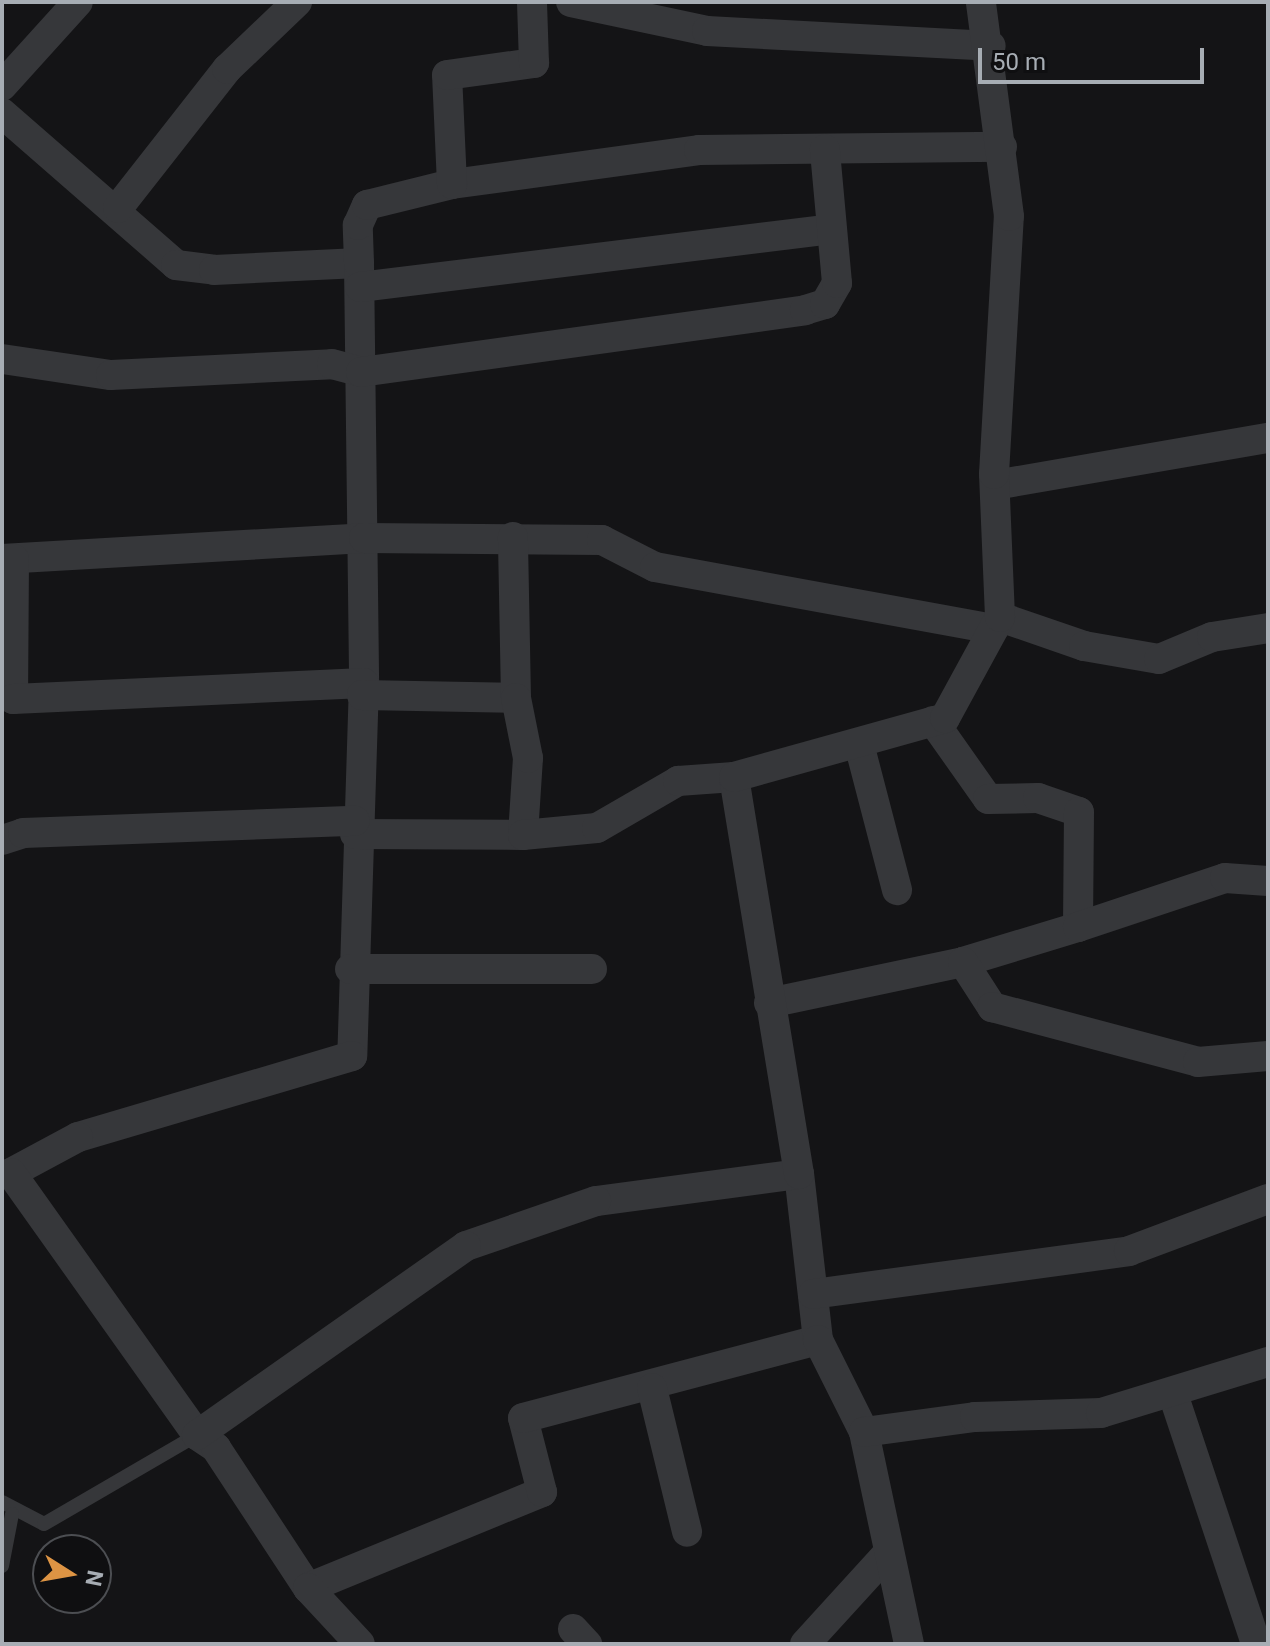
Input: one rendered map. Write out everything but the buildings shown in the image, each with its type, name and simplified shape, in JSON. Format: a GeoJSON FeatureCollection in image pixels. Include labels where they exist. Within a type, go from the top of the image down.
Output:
{"type":"FeatureCollection","features":[{"type":"Feature","properties":{"kind":"street"},"geometry":{"type":"LineString","coordinates":[[2,86],[78,2]]}},
{"type":"Feature","properties":{"kind":"street"},"geometry":{"type":"LineString","coordinates":[[118,208],[227,69],[297,2]]}},
{"type":"Feature","properties":{"kind":"street"},"geometry":{"type":"LineString","coordinates":[[452,184],[447,75],[534,63],[532,2]]}},
{"type":"Feature","properties":{"kind":"street"},"geometry":{"type":"LineString","coordinates":[[571,2],[707,31],[991,46]]}},
{"type":"Feature","properties":{"kind":"street"},"geometry":{"type":"LineString","coordinates":[[2,840],[23,833],[355,827],[523,835],[597,828],[678,781],[734,777],[859,744],[933,721],[956,707],[996,623],[995,485],[1010,260],[991,46],[981,2]]}},
{"type":"Feature","properties":{"kind":"street"},"geometry":{"type":"LineString","coordinates":[[2,113],[118,208],[176,265],[214,270],[360,275],[831,229]]}},
{"type":"Feature","properties":{"kind":"street"},"geometry":{"type":"LineString","coordinates":[[360,1644],[308,1588],[216,1448],[197,1435],[6,1165],[78,1137],[352,1056],[350,969],[363,689],[364,538],[358,225],[367,205],[452,184],[699,150],[1002,147]]}},
{"type":"Feature","properties":{"kind":"street"},"geometry":{"type":"LineString","coordinates":[[2,359],[111,375],[332,364],[361,372],[805,310],[825,304],[837,283],[825,150]]}},
{"type":"Feature","properties":{"kind":"street"},"geometry":{"type":"LineString","coordinates":[[995,485],[1268,438]]}},
{"type":"Feature","properties":{"kind":"street"},"geometry":{"type":"LineString","coordinates":[[513,537],[516,698],[528,758],[523,835]]}},
{"type":"Feature","properties":{"kind":"street"},"geometry":{"type":"LineString","coordinates":[[516,698],[363,689],[13,699],[8,559],[364,538],[602,540],[655,567],[996,623],[1084,646],[1159,659],[1212,637],[1268,628]]}},
{"type":"Feature","properties":{"kind":"street"},"geometry":{"type":"LineString","coordinates":[[933,721],[988,799],[1038,798],[1079,812],[1078,927]]}},
{"type":"Feature","properties":{"kind":"street"},"geometry":{"type":"LineString","coordinates":[[859,744],[897,890]]}},
{"type":"Feature","properties":{"kind":"street"},"geometry":{"type":"LineString","coordinates":[[734,777],[799,1174],[818,1340],[864,1432],[909,1644]]}},
{"type":"Feature","properties":{"kind":"street"},"geometry":{"type":"LineString","coordinates":[[769,1003],[963,962],[1225,878],[1268,881]]}},
{"type":"Feature","properties":{"kind":"street"},"geometry":{"type":"LineString","coordinates":[[963,962],[992,1007],[1198,1062],[1268,1056]]}},
{"type":"Feature","properties":{"kind":"street"},"geometry":{"type":"LineString","coordinates":[[350,969],[592,969]]}},
{"type":"Feature","properties":{"kind":"street"},"geometry":{"type":"LineString","coordinates":[[197,1435],[466,1246],[596,1201],[799,1174]]}},
{"type":"Feature","properties":{"kind":"street"},"geometry":{"type":"LineString","coordinates":[[813,1294],[1129,1251],[1268,1199]]}},
{"type":"Feature","properties":{"kind":"street"},"geometry":{"type":"LineString","coordinates":[[308,1588],[542,1492],[523,1418],[652,1388],[818,1340]]}},
{"type":"Feature","properties":{"kind":"street"},"geometry":{"type":"LineString","coordinates":[[864,1432],[975,1417],[1101,1413],[1173,1394],[1268,1362]]}},
{"type":"Feature","properties":{"kind":"street"},"geometry":{"type":"LineString","coordinates":[[652,1388],[687,1532]]}},
{"type":"Feature","properties":{"kind":"street"},"geometry":{"type":"LineString","coordinates":[[1173,1394],[1256,1644]]}},
{"type":"Feature","properties":{"kind":"street"},"geometry":{"type":"LineString","coordinates":[[805,1644],[888,1553]]}},
{"type":"Feature","properties":{"kind":"lane"},"geometry":{"type":"LineString","coordinates":[[2,1566],[7,1508],[44,1524],[197,1435]]}}]}
